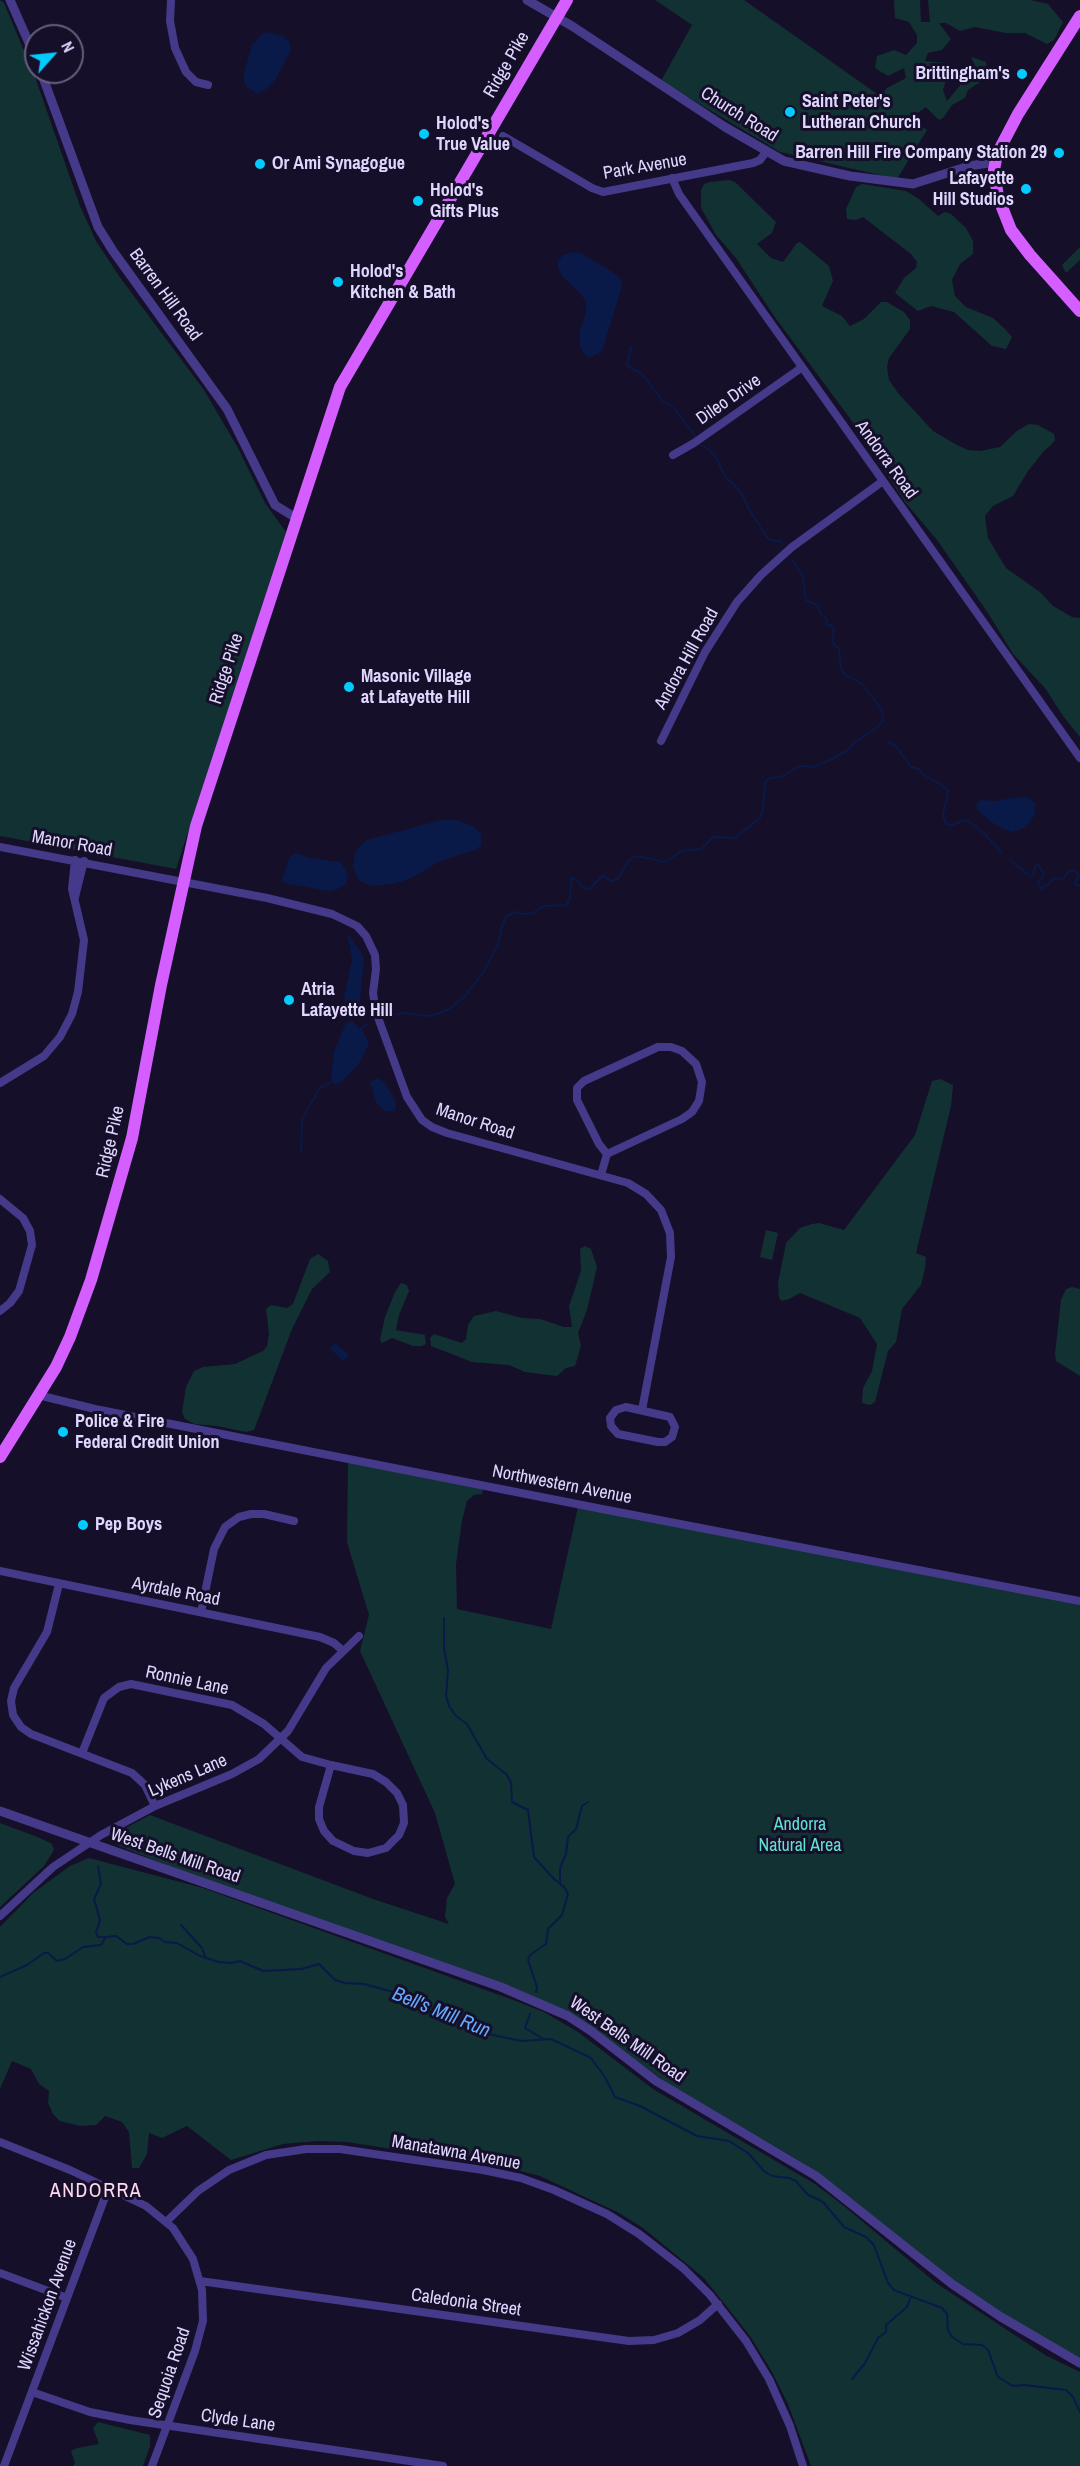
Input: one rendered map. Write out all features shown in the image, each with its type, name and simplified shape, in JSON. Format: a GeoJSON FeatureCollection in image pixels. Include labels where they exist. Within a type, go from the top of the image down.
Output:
{"type":"FeatureCollection","features":[{"type":"Feature","properties":{"kind":"main road","name":"Ridge Pike"},"geometry":{"type":"LineString","coordinates":[[0,1457],[56,1367],[91,1280],[125,1166],[196,826],[329,416],[346,376],[567,0]]}},
{"type":"Feature","properties":{"kind":"main road"},"geometry":{"type":"LineString","coordinates":[[1080,16],[1002,143],[995,162],[994,178],[998,197],[1011,230],[1080,311]]}},
{"type":"Feature","properties":{"kind":"street"},"geometry":{"type":"LineString","coordinates":[[10,0],[24,32]]}},
{"type":"Feature","properties":{"kind":"street"},"geometry":{"type":"LineString","coordinates":[[171,0],[170,21],[175,48],[186,72],[196,82],[208,85]]}},
{"type":"Feature","properties":{"kind":"street","name":"Church Road"},"geometry":{"type":"LineString","coordinates":[[527,0],[572,26],[725,127],[766,152],[792,164],[850,176],[913,184],[969,166],[995,162]]}},
{"type":"Feature","properties":{"kind":"street","name":"Barren Hill Road"},"geometry":{"type":"LineString","coordinates":[[45,84],[98,227],[112,251],[227,409],[275,505],[296,518]]}},
{"type":"Feature","properties":{"kind":"street","name":"Park Avenue"},"geometry":{"type":"LineString","coordinates":[[503,136],[592,188],[603,192],[753,163],[760,160],[766,152]]}},
{"type":"Feature","properties":{"kind":"street","name":"Andorra Road"},"geometry":{"type":"LineString","coordinates":[[672,178],[679,195],[1080,758]]}},
{"type":"Feature","properties":{"kind":"street","name":"Dileo Drive"},"geometry":{"type":"LineString","coordinates":[[673,455],[694,443],[801,368]]}},
{"type":"Feature","properties":{"kind":"street","name":"Andora Hill Road"},"geometry":{"type":"LineString","coordinates":[[661,741],[698,664],[737,602],[792,547],[883,481]]}},
{"type":"Feature","properties":{"kind":"street","name":"Manor Road"},"geometry":{"type":"LineString","coordinates":[[0,847],[183,880],[302,905],[352,922],[362,931],[373,948],[376,969],[374,1006],[407,1097],[422,1119],[432,1127],[447,1133],[628,1183],[646,1194],[661,1210],[670,1233],[672,1248],[642,1410]]}},
{"type":"Feature","properties":{"kind":"street"},"geometry":{"type":"LineString","coordinates":[[0,1083],[44,1056],[60,1037],[72,1014],[78,992],[84,940],[71,884],[75,860]]}},
{"type":"Feature","properties":{"kind":"street"},"geometry":{"type":"LineString","coordinates":[[75,897],[84,861]]}},
{"type":"Feature","properties":{"kind":"street"},"geometry":{"type":"LineString","coordinates":[[671,1047],[687,1055],[699,1069],[702,1082],[699,1101],[692,1112],[682,1119],[607,1154],[599,1144],[576,1097],[579,1085],[652,1048],[671,1047]]}},
{"type":"Feature","properties":{"kind":"street"},"geometry":{"type":"LineString","coordinates":[[602,1175],[607,1154]]}},
{"type":"Feature","properties":{"kind":"street"},"geometry":{"type":"LineString","coordinates":[[0,1198],[23,1218],[30,1231],[32,1245],[19,1291],[0,1311]]}},
{"type":"Feature","properties":{"kind":"street","name":"Northwestern Avenue"},"geometry":{"type":"LineString","coordinates":[[38,1395],[597,1508],[1080,1601]]}},
{"type":"Feature","properties":{"kind":"street"},"geometry":{"type":"LineString","coordinates":[[626,1407],[642,1410],[670,1417],[675,1427],[672,1437],[666,1442],[658,1442],[621,1435],[612,1429],[610,1418],[616,1410],[626,1407]]}},
{"type":"Feature","properties":{"kind":"street"},"geometry":{"type":"LineString","coordinates":[[201,1612],[214,1549],[218,1537],[229,1523],[239,1517],[257,1514],[294,1521]]}},
{"type":"Feature","properties":{"kind":"street","name":"Ayrdale Road"},"geometry":{"type":"LineString","coordinates":[[0,1571],[320,1637],[342,1650]]}},
{"type":"Feature","properties":{"kind":"street"},"geometry":{"type":"LineString","coordinates":[[59,1584],[47,1632],[14,1688],[11,1707],[16,1721],[25,1731],[127,1770],[137,1777],[148,1790],[155,1806]]}},
{"type":"Feature","properties":{"kind":"street","name":"Lykens Lane"},"geometry":{"type":"LineString","coordinates":[[0,1916],[53,1867],[87,1843],[155,1806],[242,1770],[259,1759],[281,1739],[298,1716],[321,1676],[342,1650],[359,1636]]}},
{"type":"Feature","properties":{"kind":"street","name":"Ronnie Lane"},"geometry":{"type":"LineString","coordinates":[[82,1753],[104,1698],[119,1687],[130,1684],[232,1706],[256,1719],[302,1757],[331,1765]]}},
{"type":"Feature","properties":{"kind":"street"},"geometry":{"type":"LineString","coordinates":[[331,1765],[373,1774],[398,1793],[403,1805],[404,1823],[399,1835],[386,1848],[374,1853],[354,1851],[333,1840],[324,1831],[319,1819],[319,1807],[331,1765]]}},
{"type":"Feature","properties":{"kind":"street","name":"West Bells Mill Road"},"geometry":{"type":"LineString","coordinates":[[0,1811],[501,1987],[568,2016],[591,2031],[656,2082],[816,2176],[952,2284],[1001,2318],[1080,2363]]}},
{"type":"Feature","properties":{"kind":"street"},"geometry":{"type":"LineString","coordinates":[[0,2142],[108,2189]]}},
{"type":"Feature","properties":{"kind":"street","name":"Manatawna Avenue"},"geometry":{"type":"LineString","coordinates":[[167,2221],[189,2199],[220,2175],[243,2164],[280,2152],[306,2149],[340,2149],[463,2167],[537,2183],[607,2214],[639,2234],[672,2259],[718,2304],[746,2341],[769,2379],[790,2426],[803,2466]]}},
{"type":"Feature","properties":{"kind":"street","name":"Sequoia Road"},"geometry":{"type":"LineString","coordinates":[[108,2189],[146,2206],[167,2221],[189,2251],[201,2281],[203,2311],[201,2332],[152,2466]]}},
{"type":"Feature","properties":{"kind":"street","name":"Wissahickon Avenue"},"geometry":{"type":"LineString","coordinates":[[4,2466],[108,2189]]}},
{"type":"Feature","properties":{"kind":"street"},"geometry":{"type":"LineString","coordinates":[[0,2273],[67,2298]]}},
{"type":"Feature","properties":{"kind":"street","name":"Caledonia Street"},"geometry":{"type":"LineString","coordinates":[[201,2281],[629,2342],[654,2340],[678,2333],[700,2320],[718,2304]]}},
{"type":"Feature","properties":{"kind":"street","name":"Clyde Lane"},"geometry":{"type":"LineString","coordinates":[[32,2392],[109,2416],[443,2466]]}},
{"type":"Feature","properties":{"kind":"green space"},"geometry":{"type":"Polygon","coordinates":[[[0,0],[4,3],[24,51],[24,84],[37,84],[80,206],[96,241],[119,276],[204,390],[238,448],[265,503],[286,532],[176,869],[0,836],[0,0]]]}},
{"type":"Feature","properties":{"kind":"green space"},"geometry":{"type":"Polygon","coordinates":[[[655,0],[744,0],[880,96],[887,88],[906,78],[904,68],[888,76],[875,68],[877,56],[894,50],[906,55],[917,43],[917,35],[909,22],[895,18],[894,0],[920,0],[921,22],[930,22],[928,0],[1030,0],[1048,4],[1063,22],[1054,40],[1047,44],[1025,33],[1006,33],[975,27],[960,31],[946,23],[939,23],[951,39],[942,50],[928,53],[925,61],[946,63],[947,77],[943,90],[947,101],[967,77],[978,72],[971,57],[986,62],[989,76],[968,90],[965,98],[952,105],[943,118],[939,120],[926,107],[913,116],[912,120],[927,130],[897,179],[780,152],[661,81],[692,25],[655,0]]]}},
{"type":"Feature","properties":{"kind":"green space"},"geometry":{"type":"Polygon","coordinates":[[[729,180],[735,182],[776,222],[772,233],[757,244],[771,258],[783,262],[800,242],[829,266],[833,281],[822,306],[842,316],[850,326],[864,319],[881,302],[887,302],[904,312],[910,320],[910,329],[889,358],[887,367],[889,380],[933,431],[968,450],[980,451],[1000,447],[1018,430],[1029,424],[1038,425],[1054,434],[1055,440],[1028,471],[1013,496],[993,506],[985,516],[988,538],[1006,568],[1040,592],[1053,606],[1072,617],[1080,618],[1080,737],[1045,688],[1013,654],[988,613],[937,540],[905,502],[849,417],[774,316],[736,258],[716,235],[701,208],[701,190],[704,184],[729,180]]]}},
{"type":"Feature","properties":{"kind":"green space"},"geometry":{"type":"Polygon","coordinates":[[[862,184],[906,191],[938,216],[945,212],[951,214],[966,228],[973,241],[973,254],[960,264],[952,280],[955,296],[966,307],[993,318],[1004,328],[1012,337],[1006,349],[992,346],[954,312],[931,306],[918,311],[895,293],[904,278],[916,268],[917,262],[911,254],[863,217],[856,220],[847,219],[846,209],[856,187],[862,184]]]}},
{"type":"Feature","properties":{"kind":"green space"},"geometry":{"type":"Polygon","coordinates":[[[1080,247],[1080,260],[1066,273],[1062,265],[1080,247]]]}},
{"type":"Feature","properties":{"kind":"green space"},"geometry":{"type":"Polygon","coordinates":[[[940,1079],[953,1085],[951,1106],[916,1253],[926,1257],[925,1268],[921,1285],[902,1309],[896,1342],[888,1351],[875,1402],[870,1405],[862,1403],[863,1388],[872,1371],[877,1344],[860,1318],[800,1293],[782,1301],[779,1298],[778,1283],[786,1243],[800,1228],[812,1224],[819,1223],[844,1230],[915,1135],[932,1081],[940,1079]]]}},
{"type":"Feature","properties":{"kind":"green space"},"geometry":{"type":"Polygon","coordinates":[[[766,1230],[778,1233],[772,1260],[760,1257],[766,1230]]]}},
{"type":"Feature","properties":{"kind":"green space"},"geometry":{"type":"Polygon","coordinates":[[[585,1246],[591,1249],[597,1267],[587,1310],[578,1333],[581,1346],[575,1366],[566,1368],[557,1376],[525,1372],[509,1365],[472,1362],[431,1346],[430,1338],[434,1334],[462,1343],[466,1339],[468,1325],[474,1316],[496,1311],[572,1327],[569,1306],[581,1271],[580,1249],[585,1246]]]}},
{"type":"Feature","properties":{"kind":"green space"},"geometry":{"type":"Polygon","coordinates":[[[318,1254],[328,1261],[330,1272],[312,1289],[292,1329],[254,1430],[246,1432],[194,1424],[185,1419],[182,1412],[186,1387],[194,1371],[203,1367],[235,1364],[263,1351],[267,1346],[269,1334],[266,1309],[271,1305],[287,1308],[293,1304],[310,1259],[318,1254]]]}},
{"type":"Feature","properties":{"kind":"green space"},"geometry":{"type":"Polygon","coordinates":[[[401,1283],[407,1285],[409,1291],[399,1315],[396,1330],[425,1335],[426,1344],[422,1346],[413,1346],[392,1338],[382,1343],[380,1340],[385,1317],[401,1283]]]}},
{"type":"Feature","properties":{"kind":"green space"},"geometry":{"type":"Polygon","coordinates":[[[1072,1287],[1080,1289],[1080,1376],[1056,1361],[1055,1354],[1061,1300],[1066,1289],[1072,1287]]]}},
{"type":"Feature","properties":{"kind":"green space","name":"Andorra Natural Area"},"geometry":{"type":"Polygon","coordinates":[[[348,1461],[483,1489],[482,1494],[474,1495],[467,1501],[462,1520],[456,1564],[457,1609],[551,1629],[578,1507],[1080,1604],[1080,2358],[1018,2323],[944,2274],[821,2175],[671,2086],[573,2014],[510,1986],[182,1871],[119,1846],[116,1841],[118,1832],[150,1815],[373,1899],[449,1924],[445,1917],[447,1898],[455,1884],[435,1813],[360,1651],[369,1615],[347,1542],[348,1461]]]}},
{"type":"Feature","properties":{"kind":"green space"},"geometry":{"type":"Polygon","coordinates":[[[0,1823],[52,1844],[54,1850],[44,1866],[0,1907],[0,1823]]]}},
{"type":"Feature","properties":{"kind":"green space"},"geometry":{"type":"Polygon","coordinates":[[[89,1858],[203,1888],[516,2001],[544,2012],[578,2032],[653,2089],[815,2184],[936,2283],[1045,2355],[1080,2372],[1080,2466],[811,2466],[788,2404],[772,2372],[750,2336],[704,2278],[643,2228],[619,2213],[540,2176],[501,2166],[347,2142],[318,2141],[283,2144],[231,2160],[187,2126],[162,2138],[149,2133],[147,2154],[139,2168],[132,2168],[129,2132],[122,2122],[105,2116],[96,2125],[80,2126],[60,2121],[53,2114],[48,2103],[49,2091],[39,2084],[31,2069],[12,2061],[0,2089],[0,1927],[33,1893],[70,1866],[89,1858]]]}},
{"type":"Feature","properties":{"kind":"green space"},"geometry":{"type":"Polygon","coordinates":[[[98,2422],[150,2435],[150,2446],[143,2466],[73,2466],[75,2463],[71,2451],[99,2444],[93,2428],[98,2422]]]}},
{"type":"Feature","properties":{"kind":"water"},"geometry":{"type":"Polygon","coordinates":[[[266,32],[283,36],[289,42],[291,50],[276,79],[258,94],[248,88],[244,82],[244,73],[252,45],[266,32]]]}},
{"type":"Feature","properties":{"kind":"water"},"geometry":{"type":"Polygon","coordinates":[[[573,252],[581,253],[614,273],[621,280],[622,286],[602,351],[592,357],[587,357],[580,347],[580,330],[586,313],[586,302],[563,277],[558,268],[558,261],[563,255],[573,252]]]}},
{"type":"Feature","properties":{"kind":"water"},"geometry":{"type":"Polygon","coordinates":[[[1025,796],[1035,803],[1035,815],[1025,828],[1012,832],[997,826],[979,812],[976,806],[982,800],[994,801],[1025,796]]]}},
{"type":"Feature","properties":{"kind":"water"},"geometry":{"type":"Polygon","coordinates":[[[441,820],[457,820],[473,826],[481,834],[481,845],[476,850],[440,861],[412,878],[393,884],[369,886],[358,879],[353,867],[356,850],[367,840],[441,820]]]}},
{"type":"Feature","properties":{"kind":"water"},"geometry":{"type":"Polygon","coordinates":[[[295,853],[310,858],[340,862],[348,873],[346,884],[329,891],[288,884],[282,880],[289,858],[295,853]]]}},
{"type":"Feature","properties":{"kind":"water"},"geometry":{"type":"Polygon","coordinates":[[[349,935],[364,957],[360,1001],[357,1005],[345,1003],[344,997],[352,960],[349,935]]]}},
{"type":"Feature","properties":{"kind":"water"},"geometry":{"type":"Polygon","coordinates":[[[352,1021],[363,1031],[369,1044],[358,1065],[335,1085],[331,1080],[334,1051],[346,1023],[352,1021]]]}},
{"type":"Feature","properties":{"kind":"water"},"geometry":{"type":"Polygon","coordinates":[[[377,1078],[384,1082],[394,1098],[395,1111],[384,1111],[376,1102],[370,1082],[377,1078]]]}},
{"type":"Feature","properties":{"kind":"water"},"geometry":{"type":"Polygon","coordinates":[[[335,1343],[349,1355],[343,1361],[330,1349],[335,1343]]]}},
{"type":"Feature","properties":{"kind":"waterway"},"geometry":{"type":"LineString","coordinates":[[631,347],[627,366],[641,373],[662,400],[675,409],[695,436]]}},
{"type":"Feature","properties":{"kind":"waterway"},"geometry":{"type":"LineString","coordinates":[[703,446],[714,454],[725,476],[741,492],[766,536],[770,540],[780,541],[783,545]]}},
{"type":"Feature","properties":{"kind":"waterway"},"geometry":{"type":"LineString","coordinates":[[390,1016],[403,1013],[427,1016],[449,1009],[463,998],[483,973],[498,944],[507,916],[516,912],[533,913],[544,906],[566,905],[570,899],[571,878],[576,879],[583,888],[590,889],[603,875],[611,881],[618,879],[629,860],[636,856],[666,862],[682,851],[701,849],[713,837],[735,838],[760,818],[763,810],[765,783],[768,779],[783,776],[799,766],[814,767],[828,761],[847,751],[854,743],[879,726],[883,720],[882,710],[862,684],[844,674],[841,669],[839,649],[832,642],[834,630],[832,626],[826,624],[827,619],[820,613],[818,606],[806,600],[803,577],[792,559]]}},
{"type":"Feature","properties":{"kind":"waterway"},"geometry":{"type":"LineString","coordinates":[[888,742],[896,746],[911,767],[919,769],[946,788],[948,792],[943,815],[946,824],[952,825],[964,820],[970,822],[985,834],[1001,852]]}},
{"type":"Feature","properties":{"kind":"waterway"},"geometry":{"type":"LineString","coordinates":[[1010,860],[1030,876],[1033,875],[1035,866],[1038,864],[1044,874],[1038,883],[1042,889],[1055,878],[1063,880],[1068,872],[1073,870],[1079,874],[1075,884],[1080,886]]}},
{"type":"Feature","properties":{"kind":"waterway"},"geometry":{"type":"LineString","coordinates":[[360,1029],[367,1024]]}},
{"type":"Feature","properties":{"kind":"waterway"},"geometry":{"type":"LineString","coordinates":[[301,1152],[302,1119],[320,1088],[333,1081]]}},
{"type":"Feature","properties":{"kind":"waterway"},"geometry":{"type":"LineString","coordinates":[[444,1618],[444,1649],[448,1670],[446,1696],[449,1706],[456,1716],[467,1724],[487,1759],[507,1775],[511,1783],[512,1802],[528,1810],[534,1857],[565,1888],[568,1894],[562,1915],[548,1929],[546,1944],[530,1955],[528,1960],[537,1987],[536,1992]]}},
{"type":"Feature","properties":{"kind":"waterway"},"geometry":{"type":"LineString","coordinates":[[560,1882],[560,1868],[566,1854],[568,1837],[576,1829],[582,1806],[588,1802]]}},
{"type":"Feature","properties":{"kind":"waterway"},"geometry":{"type":"LineString","coordinates":[[98,1866],[101,1884],[94,1899],[100,1920],[96,1933],[98,1937],[106,1937]]}},
{"type":"Feature","properties":{"kind":"waterway"},"geometry":{"type":"LineString","coordinates":[[181,1925],[202,1948],[205,1956]]}},
{"type":"Feature","properties":{"kind":"waterway","name":"Bell's Mill Run"},"geometry":{"type":"LineString","coordinates":[[0,1977],[27,1965],[44,1953],[48,1953],[57,1961],[65,1959],[83,1947],[101,1945],[106,1937],[116,1936],[127,1944],[150,1937],[159,1938],[165,1942],[177,1943],[200,1956],[219,1962],[240,1961],[263,1971],[301,1969],[319,1964],[335,1980],[364,1984],[397,1993],[418,2001],[430,2012],[467,2020],[483,2033],[522,2041],[551,2039],[591,2058],[605,2077],[615,2097],[640,2106],[697,2136],[729,2141],[748,2153],[764,2171],[772,2176],[796,2181],[807,2194],[823,2202],[844,2227],[866,2237],[874,2245],[888,2283],[894,2290],[942,2308],[947,2314],[948,2330],[952,2337],[963,2344],[982,2345],[988,2350],[998,2377],[1013,2386],[1024,2385],[1066,2390],[1073,2397],[1080,2412]]}},
{"type":"Feature","properties":{"kind":"waterway"},"geometry":{"type":"LineString","coordinates":[[530,2014],[525,2028],[542,2038]]}},
{"type":"Feature","properties":{"kind":"waterway"},"geometry":{"type":"LineString","coordinates":[[852,2379],[865,2363],[878,2338],[886,2332],[886,2325],[907,2307],[911,2297]]}},
{"type":"Feature","properties":{"kind":"place","name":"Brittingham's"},"geometry":{"type":"Point","coordinates":[1022,74]}},
{"type":"Feature","properties":{"kind":"place","name":"Saint Peter's Lutheran Church"},"geometry":{"type":"Point","coordinates":[790,112]}},
{"type":"Feature","properties":{"kind":"place","name":"Holod's True Value"},"geometry":{"type":"Point","coordinates":[424,134]}},
{"type":"Feature","properties":{"kind":"place","name":"Barren Hill Fire Company Station 29"},"geometry":{"type":"Point","coordinates":[1059,153]}},
{"type":"Feature","properties":{"kind":"place","name":"Or Ami Synagogue"},"geometry":{"type":"Point","coordinates":[260,164]}},
{"type":"Feature","properties":{"kind":"place","name":"Lafayette Hill Studios"},"geometry":{"type":"Point","coordinates":[1026,189]}},
{"type":"Feature","properties":{"kind":"place","name":"Holod's Gifts Plus"},"geometry":{"type":"Point","coordinates":[418,201]}},
{"type":"Feature","properties":{"kind":"place","name":"Holod's Kitchen & Bath"},"geometry":{"type":"Point","coordinates":[338,282]}},
{"type":"Feature","properties":{"kind":"place","name":"Masonic Village at Lafayette Hill"},"geometry":{"type":"Point","coordinates":[349,687]}},
{"type":"Feature","properties":{"kind":"place","name":"Atria Lafayette Hill"},"geometry":{"type":"Point","coordinates":[289,1000]}},
{"type":"Feature","properties":{"kind":"place","name":"Police & Fire Federal Credit Union"},"geometry":{"type":"Point","coordinates":[63,1432]}},
{"type":"Feature","properties":{"kind":"place","name":"Pep Boys"},"geometry":{"type":"Point","coordinates":[83,1525]}},
{"type":"Feature","properties":{"kind":"district","name":"ANDORRA"},"geometry":{"type":"Point","coordinates":[96,2192]}}]}
